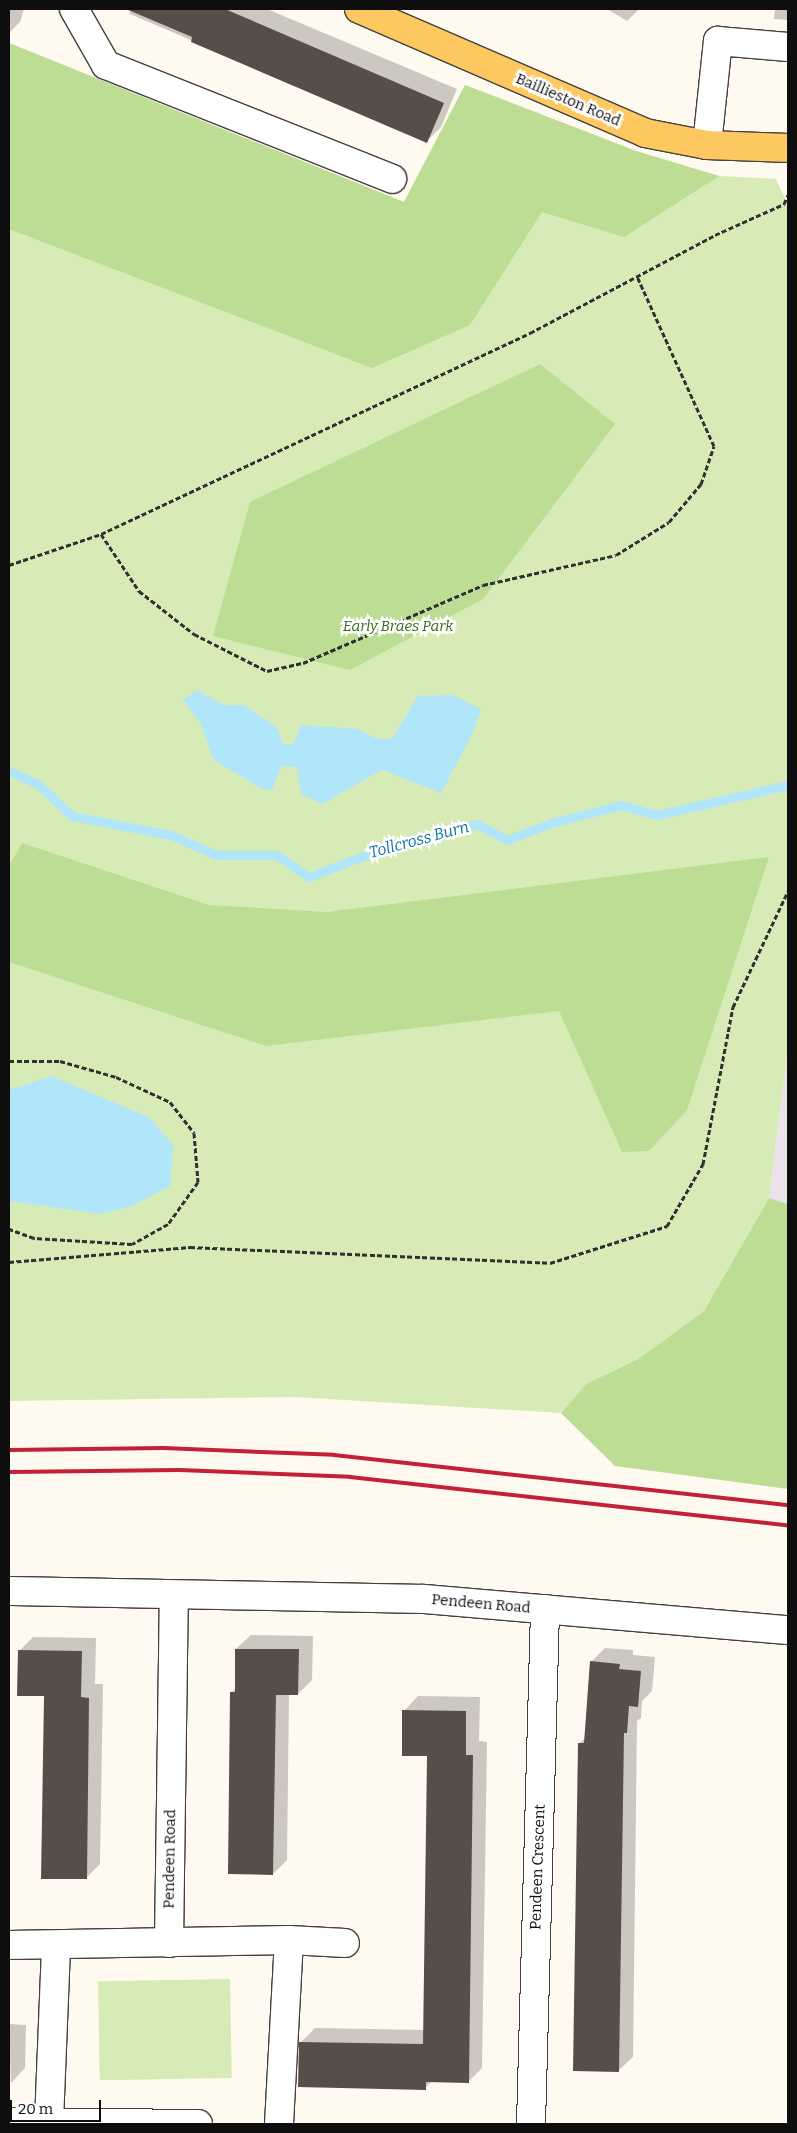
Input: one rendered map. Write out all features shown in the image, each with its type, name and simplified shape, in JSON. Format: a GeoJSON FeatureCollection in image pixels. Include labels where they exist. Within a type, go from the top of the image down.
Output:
{"type":"FeatureCollection","features":[{"type":"Feature","properties":{"kind":"main road","name":"Baillieston Road"},"geometry":{"type":"LineString","coordinates":[[359,9],[645,133],[707,145],[788,148]]}},
{"type":"Feature","properties":{"kind":"street"},"geometry":{"type":"LineString","coordinates":[[74,9],[106,65],[392,179]]}},
{"type":"Feature","properties":{"kind":"street"},"geometry":{"type":"LineString","coordinates":[[707,145],[718,41],[788,47]]}},
{"type":"Feature","properties":{"kind":"street","name":"Pendeen Road"},"geometry":{"type":"LineString","coordinates":[[9,1591],[424,1599],[788,1630]]}},
{"type":"Feature","properties":{"kind":"street","name":"Pendeen Road"},"geometry":{"type":"LineString","coordinates":[[169,1943],[174,1595]]}},
{"type":"Feature","properties":{"kind":"street","name":"Pendeen Crescent"},"geometry":{"type":"LineString","coordinates":[[531,2124],[545,1609]]}},
{"type":"Feature","properties":{"kind":"street"},"geometry":{"type":"LineString","coordinates":[[279,2124],[289,1940]]}},
{"type":"Feature","properties":{"kind":"street"},"geometry":{"type":"LineString","coordinates":[[9,1944],[56,1946],[289,1940],[346,1943]]}},
{"type":"Feature","properties":{"kind":"street"},"geometry":{"type":"LineString","coordinates":[[49,2122],[56,1946]]}},
{"type":"Feature","properties":{"kind":"street"},"geometry":{"type":"LineString","coordinates":[[9,2122],[198,2124]]}},
{"type":"Feature","properties":{"kind":"path"},"geometry":{"type":"LineString","coordinates":[[9,565],[101,534],[530,334],[715,235],[784,204],[788,195]]}},
{"type":"Feature","properties":{"kind":"path"},"geometry":{"type":"LineString","coordinates":[[101,534],[139,591],[194,634],[267,671],[304,663],[483,585],[616,555],[669,522],[701,484],[714,446],[637,276]]}},
{"type":"Feature","properties":{"kind":"path"},"geometry":{"type":"LineString","coordinates":[[9,1262],[190,1247],[550,1263],[667,1226],[703,1164],[734,1007],[788,891]]}},
{"type":"Feature","properties":{"kind":"path"},"geometry":{"type":"LineString","coordinates":[[9,1061],[60,1061],[116,1077],[170,1102],[194,1133],[198,1182],[168,1224],[132,1244],[34,1238],[9,1229]]}},
{"type":"Feature","properties":{"kind":"path"},"geometry":{"type":"LineString","coordinates":[[132,1244],[133,1252]]}},
{"type":"Feature","properties":{"kind":"shaded area"},"geometry":{"type":"Polygon","coordinates":[[[788,1049],[788,1204],[769,1198],[788,1049]]]}},
{"type":"Feature","properties":{"kind":"green space","name":"Early Braes Park"},"geometry":{"type":"Polygon","coordinates":[[[9,43],[404,202],[465,85],[636,151],[719,176],[776,179],[788,205],[788,1049],[769,1198],[704,1311],[638,1359],[586,1384],[561,1413],[295,1397],[9,1401],[9,43]]]}},
{"type":"Feature","properties":{"kind":"green space"},"geometry":{"type":"Polygon","coordinates":[[[9,43],[404,202],[465,85],[636,151],[719,176],[624,237],[542,212],[470,325],[372,368],[9,229],[9,43]]]}},
{"type":"Feature","properties":{"kind":"green space"},"geometry":{"type":"Polygon","coordinates":[[[540,364],[615,424],[483,599],[350,670],[213,636],[250,502],[540,364]]]}},
{"type":"Feature","properties":{"kind":"green space"},"geometry":{"type":"Polygon","coordinates":[[[22,843],[209,905],[327,912],[769,857],[687,1110],[649,1151],[622,1152],[559,1011],[266,1046],[9,962],[9,866],[22,843]]]}},
{"type":"Feature","properties":{"kind":"green space"},"geometry":{"type":"Polygon","coordinates":[[[769,1198],[788,1204],[788,1489],[615,1466],[561,1413],[586,1384],[638,1359],[704,1311],[769,1198]]]}},
{"type":"Feature","properties":{"kind":"green space"},"geometry":{"type":"Polygon","coordinates":[[[230,1979],[232,2078],[100,2080],[98,1981],[230,1979]]]}},
{"type":"Feature","properties":{"kind":"water"},"geometry":{"type":"Polygon","coordinates":[[[197,690],[224,705],[244,705],[277,728],[283,744],[293,745],[301,725],[359,729],[375,738],[392,739],[418,696],[453,695],[481,709],[472,735],[441,793],[382,770],[322,804],[301,794],[297,767],[281,766],[272,790],[260,788],[213,759],[201,724],[183,700],[197,690]]]}},
{"type":"Feature","properties":{"kind":"water"},"geometry":{"type":"Polygon","coordinates":[[[51,1076],[149,1117],[173,1145],[170,1186],[132,1206],[102,1214],[9,1201],[9,1090],[51,1076]]]}},
{"type":"Feature","properties":{"kind":"building"},"geometry":{"type":"Polygon","coordinates":[[[126,9],[225,9],[444,103],[427,143],[191,42],[192,37],[126,9]]]}},
{"type":"Feature","properties":{"kind":"building"},"geometry":{"type":"Polygon","coordinates":[[[235,1649],[299,1649],[298,1695],[276,1695],[273,1875],[228,1874],[230,1692],[235,1692],[235,1649]]]}},
{"type":"Feature","properties":{"kind":"building"},"geometry":{"type":"Polygon","coordinates":[[[18,1650],[82,1651],[81,1697],[89,1698],[87,1879],[41,1879],[44,1696],[17,1696],[18,1650]]]}},
{"type":"Feature","properties":{"kind":"building"},"geometry":{"type":"Polygon","coordinates":[[[590,1661],[620,1664],[619,1669],[641,1671],[638,1707],[629,1706],[627,1733],[624,1733],[619,2072],[573,2071],[578,1743],[584,1743],[590,1661]]]}},
{"type":"Feature","properties":{"kind":"building"},"geometry":{"type":"Polygon","coordinates":[[[402,1710],[466,1711],[466,1755],[473,1755],[469,2083],[426,2082],[426,2090],[298,2087],[299,2042],[423,2044],[427,1756],[402,1756],[402,1710]]]}},
{"type":"Feature","properties":{"kind":"waterway","name":"Tollcross Burn"},"geometry":{"type":"LineString","coordinates":[[9,771],[38,784],[72,816],[171,835],[216,855],[277,855],[309,877],[389,846],[477,824],[507,840],[551,823],[621,805],[657,815],[788,785]]}},
{"type":"Feature","properties":{"kind":"railway"},"geometry":{"type":"LineString","coordinates":[[9,1450],[163,1448],[334,1455],[788,1505]]}},
{"type":"Feature","properties":{"kind":"railway"},"geometry":{"type":"LineString","coordinates":[[9,1472],[179,1470],[350,1477],[788,1525]]}}]}
